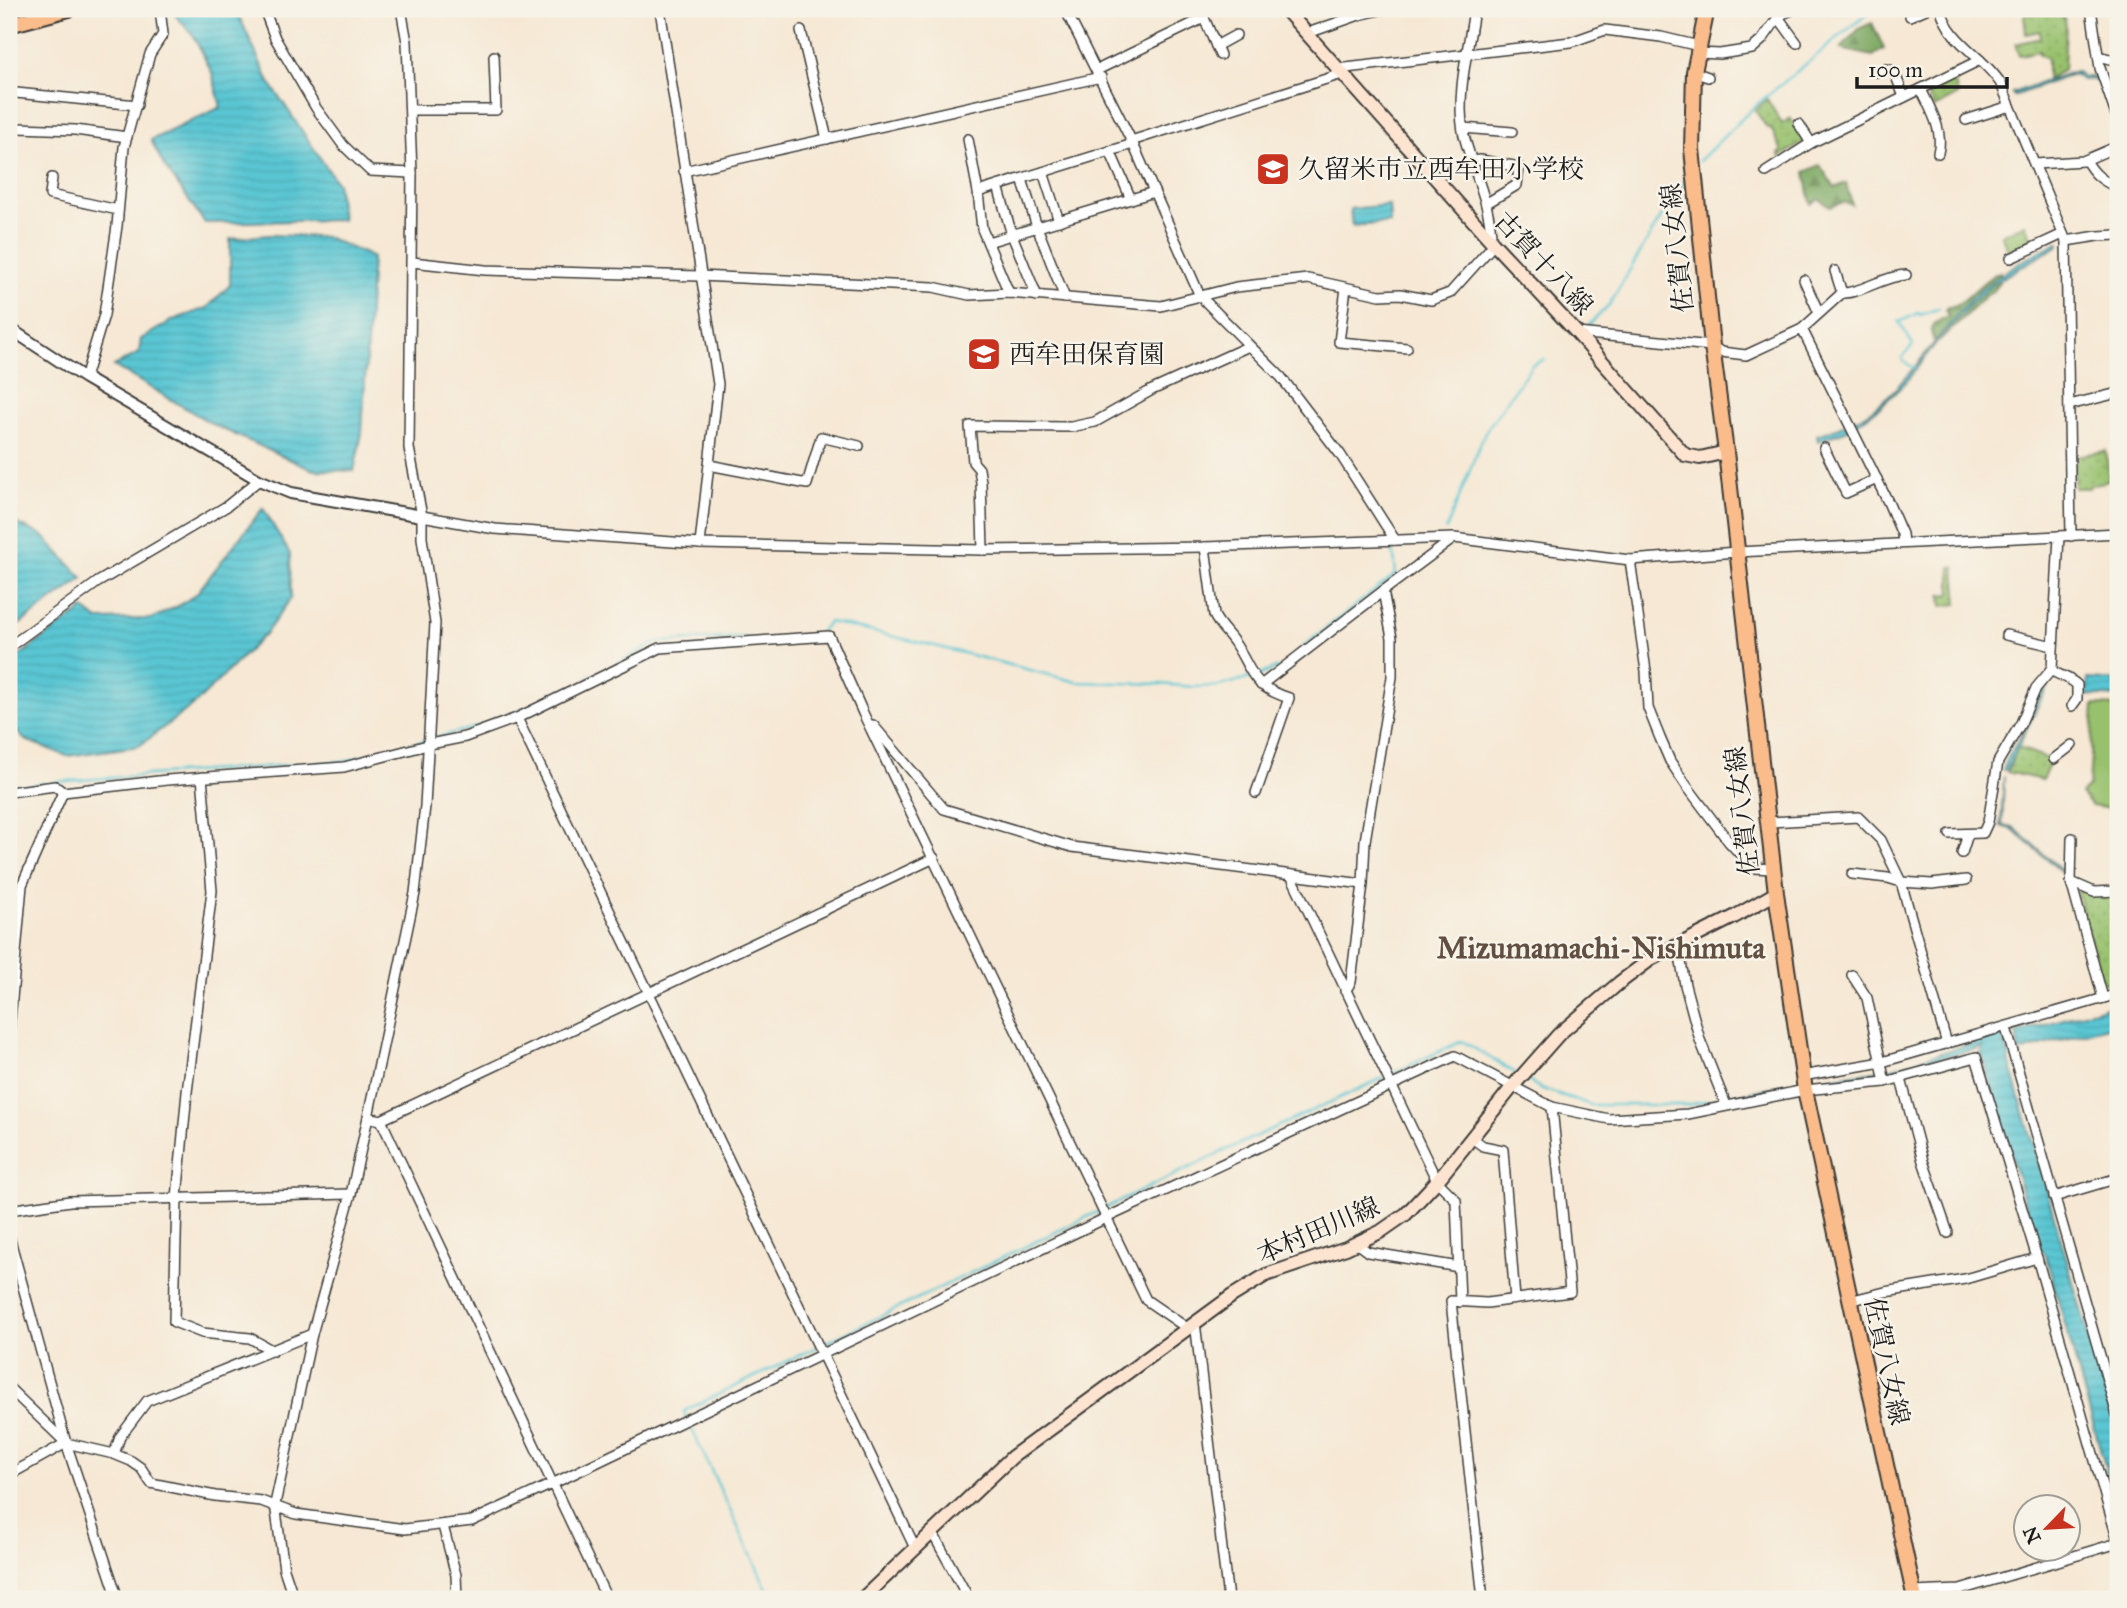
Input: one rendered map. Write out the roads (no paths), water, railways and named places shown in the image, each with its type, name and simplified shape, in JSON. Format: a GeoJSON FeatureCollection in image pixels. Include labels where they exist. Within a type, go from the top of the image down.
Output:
{"type":"FeatureCollection","features":[{"type":"Feature","properties":{"kind":"main road"},"geometry":{"type":"LineString","coordinates":[[9,25],[69,9]]}},
{"type":"Feature","properties":{"kind":"main road","name":"古賀十八線"},"geometry":{"type":"LineString","coordinates":[[1285,9],[1685,455],[1700,458],[1726,452]]}},
{"type":"Feature","properties":{"kind":"main road","name":"佐賀八女線"},"geometry":{"type":"LineString","coordinates":[[1707,9],[1698,50],[1701,74],[1692,149],[1712,346],[1776,892],[1803,1083],[1914,1596]]}},
{"type":"Feature","properties":{"kind":"main road","name":"本村田川線"},"geometry":{"type":"LineString","coordinates":[[862,1599],[1012,1457],[1231,1296],[1266,1275],[1380,1232],[1406,1214],[1437,1181],[1513,1086],[1569,1025],[1651,959],[1734,918],[1776,892]]}},
{"type":"Feature","properties":{"kind":"street"},"geometry":{"type":"LineString","coordinates":[[85,378],[104,315],[124,147],[150,54],[163,34],[160,9]]}},
{"type":"Feature","properties":{"kind":"street"},"geometry":{"type":"LineString","coordinates":[[264,9],[275,38],[316,108],[343,145],[370,171],[412,173]]}},
{"type":"Feature","properties":{"kind":"street"},"geometry":{"type":"LineString","coordinates":[[294,1599],[284,1569],[275,1504],[312,1334],[351,1194],[368,1117],[415,893],[425,806],[435,623],[422,538],[422,516],[409,448],[412,173],[407,42],[401,9]]}},
{"type":"Feature","properties":{"kind":"street"},"geometry":{"type":"LineString","coordinates":[[660,9],[719,384],[701,544]]}},
{"type":"Feature","properties":{"kind":"street"},"geometry":{"type":"LineString","coordinates":[[1065,9],[1132,142],[1200,296],[1281,377],[1340,454],[1395,540]]}},
{"type":"Feature","properties":{"kind":"street"},"geometry":{"type":"LineString","coordinates":[[1308,33],[1384,9]]}},
{"type":"Feature","properties":{"kind":"street"},"geometry":{"type":"LineString","coordinates":[[412,262],[485,271],[700,276],[933,287],[969,295],[1009,293],[1161,306],[1236,288],[1308,279],[1380,295],[1400,294],[1431,300],[1450,293],[1492,242],[1487,203],[1471,161],[1463,128],[1461,100],[1475,9]]}},
{"type":"Feature","properties":{"kind":"street"},"geometry":{"type":"LineString","coordinates":[[978,192],[1110,151],[1359,65],[1571,42],[1605,30],[1661,37],[1698,50],[1720,54],[1752,48],[1762,40],[1778,17],[1794,9]]}},
{"type":"Feature","properties":{"kind":"street"},"geometry":{"type":"LineString","coordinates":[[1910,16],[1926,9]]}},
{"type":"Feature","properties":{"kind":"street"},"geometry":{"type":"LineString","coordinates":[[1941,9],[1950,33],[1994,73],[2065,238],[2071,536]]}},
{"type":"Feature","properties":{"kind":"street"},"geometry":{"type":"LineString","coordinates":[[2091,9],[2100,68],[2118,121]]}},
{"type":"Feature","properties":{"kind":"street"},"geometry":{"type":"LineString","coordinates":[[684,171],[1099,74],[1202,14],[1218,50],[1236,36]]}},
{"type":"Feature","properties":{"kind":"street"},"geometry":{"type":"LineString","coordinates":[[1778,17],[1797,43]]}},
{"type":"Feature","properties":{"kind":"street"},"geometry":{"type":"LineString","coordinates":[[801,31],[827,139]]}},
{"type":"Feature","properties":{"kind":"street"},"geometry":{"type":"LineString","coordinates":[[410,110],[496,110],[494,55]]}},
{"type":"Feature","properties":{"kind":"street"},"geometry":{"type":"LineString","coordinates":[[2098,56],[2118,61]]}},
{"type":"Feature","properties":{"kind":"street"},"geometry":{"type":"LineString","coordinates":[[1766,172],[1811,143],[1980,60]]}},
{"type":"Feature","properties":{"kind":"street"},"geometry":{"type":"LineString","coordinates":[[1876,72],[1886,69],[1894,71],[1904,97]]}},
{"type":"Feature","properties":{"kind":"street"},"geometry":{"type":"LineString","coordinates":[[1921,89],[1939,130],[1941,141],[1938,153]]}},
{"type":"Feature","properties":{"kind":"street"},"geometry":{"type":"LineString","coordinates":[[16,93],[137,105]]}},
{"type":"Feature","properties":{"kind":"street"},"geometry":{"type":"LineString","coordinates":[[1966,120],[2010,106]]}},
{"type":"Feature","properties":{"kind":"street"},"geometry":{"type":"LineString","coordinates":[[1799,124],[1811,143]]}},
{"type":"Feature","properties":{"kind":"street"},"geometry":{"type":"LineString","coordinates":[[19,128],[75,130],[127,137]]}},
{"type":"Feature","properties":{"kind":"street"},"geometry":{"type":"LineString","coordinates":[[1463,128],[1512,132]]}},
{"type":"Feature","properties":{"kind":"street"},"geometry":{"type":"LineString","coordinates":[[968,139],[982,229],[1009,293]]}},
{"type":"Feature","properties":{"kind":"street"},"geometry":{"type":"LineString","coordinates":[[2035,164],[2086,160],[2118,146]]}},
{"type":"Feature","properties":{"kind":"street"},"geometry":{"type":"LineString","coordinates":[[1110,151],[1131,199]]}},
{"type":"Feature","properties":{"kind":"street"},"geometry":{"type":"LineString","coordinates":[[1471,161],[1480,160],[1519,167],[1517,186],[1487,203]]}},
{"type":"Feature","properties":{"kind":"street"},"geometry":{"type":"LineString","coordinates":[[2086,160],[2101,180],[2118,188]]}},
{"type":"Feature","properties":{"kind":"street"},"geometry":{"type":"LineString","coordinates":[[1043,172],[1059,221]]}},
{"type":"Feature","properties":{"kind":"street"},"geometry":{"type":"LineString","coordinates":[[52,178],[50,195],[118,210]]}},
{"type":"Feature","properties":{"kind":"street"},"geometry":{"type":"LineString","coordinates":[[1022,179],[1037,227],[1065,298]]}},
{"type":"Feature","properties":{"kind":"street"},"geometry":{"type":"LineString","coordinates":[[998,186],[1012,235],[1037,296]]}},
{"type":"Feature","properties":{"kind":"street"},"geometry":{"type":"LineString","coordinates":[[988,242],[1154,192]]}},
{"type":"Feature","properties":{"kind":"street"},"geometry":{"type":"LineString","coordinates":[[2011,258],[2065,238],[2118,236]]}},
{"type":"Feature","properties":{"kind":"street"},"geometry":{"type":"LineString","coordinates":[[1835,271],[1842,293]]}},
{"type":"Feature","properties":{"kind":"street"},"geometry":{"type":"LineString","coordinates":[[1577,332],[1712,346],[1721,352],[1746,355],[1802,329],[1842,293],[1849,293],[1883,279],[1906,275]]}},
{"type":"Feature","properties":{"kind":"street"},"geometry":{"type":"LineString","coordinates":[[1804,280],[1819,313]]}},
{"type":"Feature","properties":{"kind":"street"},"geometry":{"type":"LineString","coordinates":[[1346,288],[1339,342],[1407,348]]}},
{"type":"Feature","properties":{"kind":"street"},"geometry":{"type":"LineString","coordinates":[[9,328],[85,378],[259,480],[291,493],[495,529],[701,544],[982,550],[1205,547],[1454,538],[1630,560],[2118,533]]}},
{"type":"Feature","properties":{"kind":"street"},"geometry":{"type":"LineString","coordinates":[[1802,329],[1877,479],[1902,534],[1903,543]]}},
{"type":"Feature","properties":{"kind":"street"},"geometry":{"type":"LineString","coordinates":[[982,550],[981,482],[979,469],[973,462],[970,426],[1071,427],[1096,422],[1186,374],[1249,346]]}},
{"type":"Feature","properties":{"kind":"street"},"geometry":{"type":"LineString","coordinates":[[2069,405],[2118,393]]}},
{"type":"Feature","properties":{"kind":"street"},"geometry":{"type":"LineString","coordinates":[[709,465],[807,484],[821,437],[859,446]]}},
{"type":"Feature","properties":{"kind":"street"},"geometry":{"type":"LineString","coordinates":[[1824,449],[1846,493],[1877,479]]}},
{"type":"Feature","properties":{"kind":"street"},"geometry":{"type":"LineString","coordinates":[[9,647],[98,582],[227,506],[259,480]]}},
{"type":"Feature","properties":{"kind":"street"},"geometry":{"type":"LineString","coordinates":[[1950,834],[1983,833],[1988,821],[1998,762],[2021,723],[2036,688],[2052,669],[2059,536]]}},
{"type":"Feature","properties":{"kind":"street"},"geometry":{"type":"LineString","coordinates":[[1261,685],[1454,538]]}},
{"type":"Feature","properties":{"kind":"street"},"geometry":{"type":"LineString","coordinates":[[1205,547],[1214,615],[1218,624],[1243,656],[1250,674],[1267,690],[1289,698],[1256,793]]}},
{"type":"Feature","properties":{"kind":"street"},"geometry":{"type":"LineString","coordinates":[[1630,560],[1646,671],[1648,708],[1670,761],[1729,842],[1753,868],[1774,869]]}},
{"type":"Feature","properties":{"kind":"street"},"geometry":{"type":"LineString","coordinates":[[1346,991],[1351,982],[1363,884],[1365,841],[1392,677],[1392,638],[1383,591]]}},
{"type":"Feature","properties":{"kind":"street"},"geometry":{"type":"LineString","coordinates":[[2006,635],[2053,646]]}},
{"type":"Feature","properties":{"kind":"street"},"geometry":{"type":"LineString","coordinates":[[9,792],[55,786],[63,792],[202,777],[345,767],[466,737],[517,719],[660,648],[829,636],[863,713],[1146,1300],[1191,1325],[1228,1599]]}},
{"type":"Feature","properties":{"kind":"street"},"geometry":{"type":"LineString","coordinates":[[2050,670],[2077,685],[2077,699],[2072,706]]}},
{"type":"Feature","properties":{"kind":"street"},"geometry":{"type":"LineString","coordinates":[[863,713],[944,809],[1072,847],[1363,884]]}},
{"type":"Feature","properties":{"kind":"street"},"geometry":{"type":"LineString","coordinates":[[517,719],[915,1548]]}},
{"type":"Feature","properties":{"kind":"street"},"geometry":{"type":"LineString","coordinates":[[2054,759],[2072,745]]}},
{"type":"Feature","properties":{"kind":"street"},"geometry":{"type":"LineString","coordinates":[[202,777],[212,891],[187,1092],[177,1199],[174,1322],[202,1333],[250,1338],[273,1352]]}},
{"type":"Feature","properties":{"kind":"street"},"geometry":{"type":"LineString","coordinates":[[9,1032],[13,957],[22,885],[63,792]]}},
{"type":"Feature","properties":{"kind":"street"},"geometry":{"type":"LineString","coordinates":[[1768,822],[1858,817],[1881,840],[1901,882],[1947,1044]]}},
{"type":"Feature","properties":{"kind":"street"},"geometry":{"type":"LineString","coordinates":[[1962,853],[1968,834]]}},
{"type":"Feature","properties":{"kind":"street"},"geometry":{"type":"LineString","coordinates":[[2072,838],[2071,882],[2103,998]]}},
{"type":"Feature","properties":{"kind":"street"},"geometry":{"type":"LineString","coordinates":[[368,1117],[381,1120],[934,858]]}},
{"type":"Feature","properties":{"kind":"street"},"geometry":{"type":"LineString","coordinates":[[1853,874],[1931,884],[1966,880]]}},
{"type":"Feature","properties":{"kind":"street"},"geometry":{"type":"LineString","coordinates":[[1291,875],[1437,1181],[1456,1200],[1460,1302]]}},
{"type":"Feature","properties":{"kind":"street"},"geometry":{"type":"LineString","coordinates":[[2071,882],[2094,892],[2118,891]]}},
{"type":"Feature","properties":{"kind":"street"},"geometry":{"type":"LineString","coordinates":[[1678,945],[1700,1040],[1726,1105]]}},
{"type":"Feature","properties":{"kind":"street"},"geometry":{"type":"LineString","coordinates":[[1852,975],[1867,998],[1885,1082]]}},
{"type":"Feature","properties":{"kind":"street"},"geometry":{"type":"LineString","coordinates":[[9,1388],[66,1443],[114,1454],[131,1461],[141,1468],[151,1483],[215,1496],[261,1501],[296,1514],[405,1529],[472,1521],[1106,1218],[1455,1056],[1552,1107],[1609,1119],[1688,1114],[2006,1028],[2118,994]]}},
{"type":"Feature","properties":{"kind":"street"},"geometry":{"type":"LineString","coordinates":[[2006,1028],[2118,1418]]}},
{"type":"Feature","properties":{"kind":"street"},"geometry":{"type":"LineString","coordinates":[[1803,1083],[1885,1082],[1976,1057],[2118,1542],[1960,1590],[1914,1596]]}},
{"type":"Feature","properties":{"kind":"street"},"geometry":{"type":"LineString","coordinates":[[1901,1079],[1923,1161],[1948,1233]]}},
{"type":"Feature","properties":{"kind":"street"},"geometry":{"type":"LineString","coordinates":[[1483,1599],[1451,1301],[1487,1303],[1570,1292],[1552,1107]]}},
{"type":"Feature","properties":{"kind":"street"},"geometry":{"type":"LineString","coordinates":[[381,1120],[607,1599]]}},
{"type":"Feature","properties":{"kind":"street"},"geometry":{"type":"LineString","coordinates":[[1472,1138],[1483,1146],[1503,1150],[1515,1299]]}},
{"type":"Feature","properties":{"kind":"street"},"geometry":{"type":"LineString","coordinates":[[2054,1197],[2118,1178]]}},
{"type":"Feature","properties":{"kind":"street"},"geometry":{"type":"LineString","coordinates":[[9,1210],[70,1201],[351,1194]]}},
{"type":"Feature","properties":{"kind":"street"},"geometry":{"type":"LineString","coordinates":[[9,1236],[66,1443],[118,1599]]}},
{"type":"Feature","properties":{"kind":"street"},"geometry":{"type":"LineString","coordinates":[[1356,1243],[1368,1252],[1459,1267]]}},
{"type":"Feature","properties":{"kind":"street"},"geometry":{"type":"LineString","coordinates":[[1849,1301],[1885,1292],[1965,1279],[2037,1258]]}},
{"type":"Feature","properties":{"kind":"street"},"geometry":{"type":"LineString","coordinates":[[114,1454],[120,1437],[147,1401],[312,1334]]}},
{"type":"Feature","properties":{"kind":"street"},"geometry":{"type":"LineString","coordinates":[[9,1475],[66,1443]]}},
{"type":"Feature","properties":{"kind":"street"},"geometry":{"type":"LineString","coordinates":[[443,1526],[456,1574],[457,1599]]}},
{"type":"Feature","properties":{"kind":"street"},"geometry":{"type":"LineString","coordinates":[[932,1532],[969,1599]]}},
{"type":"Feature","properties":{"kind":"water"},"geometry":{"type":"Polygon","coordinates":[[[170,9],[236,9],[268,80],[337,183],[342,220],[205,223],[163,164],[151,140],[221,107],[212,73],[193,35],[170,9]]]}},
{"type":"Feature","properties":{"kind":"water"},"geometry":{"type":"Polygon","coordinates":[[[2076,71],[2082,77],[2095,77],[2098,82],[2082,80],[2073,74],[2014,96],[2012,93],[2076,71]]]}},
{"type":"Feature","properties":{"kind":"water"},"geometry":{"type":"Polygon","coordinates":[[[1389,205],[1390,223],[1352,226],[1350,209],[1389,205]]]}},
{"type":"Feature","properties":{"kind":"water"},"geometry":{"type":"Polygon","coordinates":[[[269,235],[326,237],[372,257],[362,433],[354,471],[313,470],[216,426],[114,366],[139,353],[141,339],[173,320],[207,308],[230,285],[230,239],[269,235]]]}},
{"type":"Feature","properties":{"kind":"water"},"geometry":{"type":"Polygon","coordinates":[[[2058,242],[2059,245],[1995,282],[1970,304],[1906,382],[1880,407],[1848,430],[1818,441],[1817,435],[1855,420],[1885,399],[1969,301],[1989,283],[2058,242]]]}},
{"type":"Feature","properties":{"kind":"water"},"geometry":{"type":"Polygon","coordinates":[[[263,508],[290,554],[291,598],[266,633],[197,702],[139,746],[67,756],[25,740],[9,724],[9,663],[84,609],[98,620],[151,619],[180,605],[196,594],[263,508]]]}},
{"type":"Feature","properties":{"kind":"water"},"geometry":{"type":"Polygon","coordinates":[[[9,520],[42,535],[83,578],[9,632],[9,520]]]}},
{"type":"Feature","properties":{"kind":"water"},"geometry":{"type":"Polygon","coordinates":[[[2088,679],[2118,681],[2118,697],[2087,695],[2088,679]]]}},
{"type":"Feature","properties":{"kind":"water"},"geometry":{"type":"Polygon","coordinates":[[[2049,683],[2007,770],[2003,770],[2039,696],[2049,683]]]}},
{"type":"Feature","properties":{"kind":"water"},"geometry":{"type":"Polygon","coordinates":[[[2004,776],[2002,825],[2013,827],[2064,872],[2098,990],[2063,873],[2012,829],[2001,826],[2004,776]]]}},
{"type":"Feature","properties":{"kind":"water"},"geometry":{"type":"Polygon","coordinates":[[[2118,1003],[2118,1024],[2019,1052],[2016,1033],[2118,1003]]]}},
{"type":"Feature","properties":{"kind":"water"},"geometry":{"type":"Polygon","coordinates":[[[2002,1034],[2118,1438],[2118,1512],[2045,1253],[2038,1248],[1981,1052],[1983,1047],[1879,1075],[1731,1100],[1731,1096],[1782,1085],[1889,1069],[2002,1034]]]}},
{"type":"Feature","properties":{"kind":"waterway"},"geometry":{"type":"LineString","coordinates":[[1699,161],[1756,105],[1873,9]]}},
{"type":"Feature","properties":{"kind":"waterway"},"geometry":{"type":"LineString","coordinates":[[1584,330],[1609,305],[1689,175]]}},
{"type":"Feature","properties":{"kind":"waterway"},"geometry":{"type":"LineString","coordinates":[[1914,368],[1902,358],[1913,345],[1899,322],[1940,308]]}},
{"type":"Feature","properties":{"kind":"waterway"},"geometry":{"type":"LineString","coordinates":[[1446,530],[1485,432],[1532,365],[1545,359]]}},
{"type":"Feature","properties":{"kind":"waterway"},"geometry":{"type":"LineString","coordinates":[[1304,646],[1396,574],[1393,548],[1404,547]]}},
{"type":"Feature","properties":{"kind":"waterway"},"geometry":{"type":"LineString","coordinates":[[819,633],[829,622],[1077,682],[1195,687],[1219,686],[1251,678]]}},
{"type":"Feature","properties":{"kind":"waterway"},"geometry":{"type":"LineString","coordinates":[[587,679],[658,642],[746,637]]}},
{"type":"Feature","properties":{"kind":"waterway"},"geometry":{"type":"LineString","coordinates":[[1257,676],[1277,668]]}},
{"type":"Feature","properties":{"kind":"waterway"},"geometry":{"type":"LineString","coordinates":[[53,782],[346,761],[492,723],[553,696]]}},
{"type":"Feature","properties":{"kind":"waterway"},"geometry":{"type":"LineString","coordinates":[[9,788],[43,783]]}},
{"type":"Feature","properties":{"kind":"waterway"},"geometry":{"type":"LineString","coordinates":[[1389,1075],[1462,1041],[1517,1074]]}},
{"type":"Feature","properties":{"kind":"waterway"},"geometry":{"type":"LineString","coordinates":[[686,1417],[684,1411],[1224,1151],[1383,1078]]}},
{"type":"Feature","properties":{"kind":"waterway"},"geometry":{"type":"LineString","coordinates":[[1525,1079],[1540,1088],[1591,1105],[1686,1105],[1719,1099]]}},
{"type":"Feature","properties":{"kind":"waterway"},"geometry":{"type":"LineString","coordinates":[[689,1423],[768,1591],[762,1599]]}},
{"type":"Feature","properties":{"kind":"place","name":"久留米市立西牟田小学校"},"geometry":{"type":"Point","coordinates":[1273,169]}},
{"type":"Feature","properties":{"kind":"place","name":"西牟田保育園"},"geometry":{"type":"Point","coordinates":[984,354]}},
{"type":"Feature","properties":{"kind":"district","name":"Mizumamachi-Nishimuta"},"geometry":{"type":"Point","coordinates":[1601,948]}}]}
